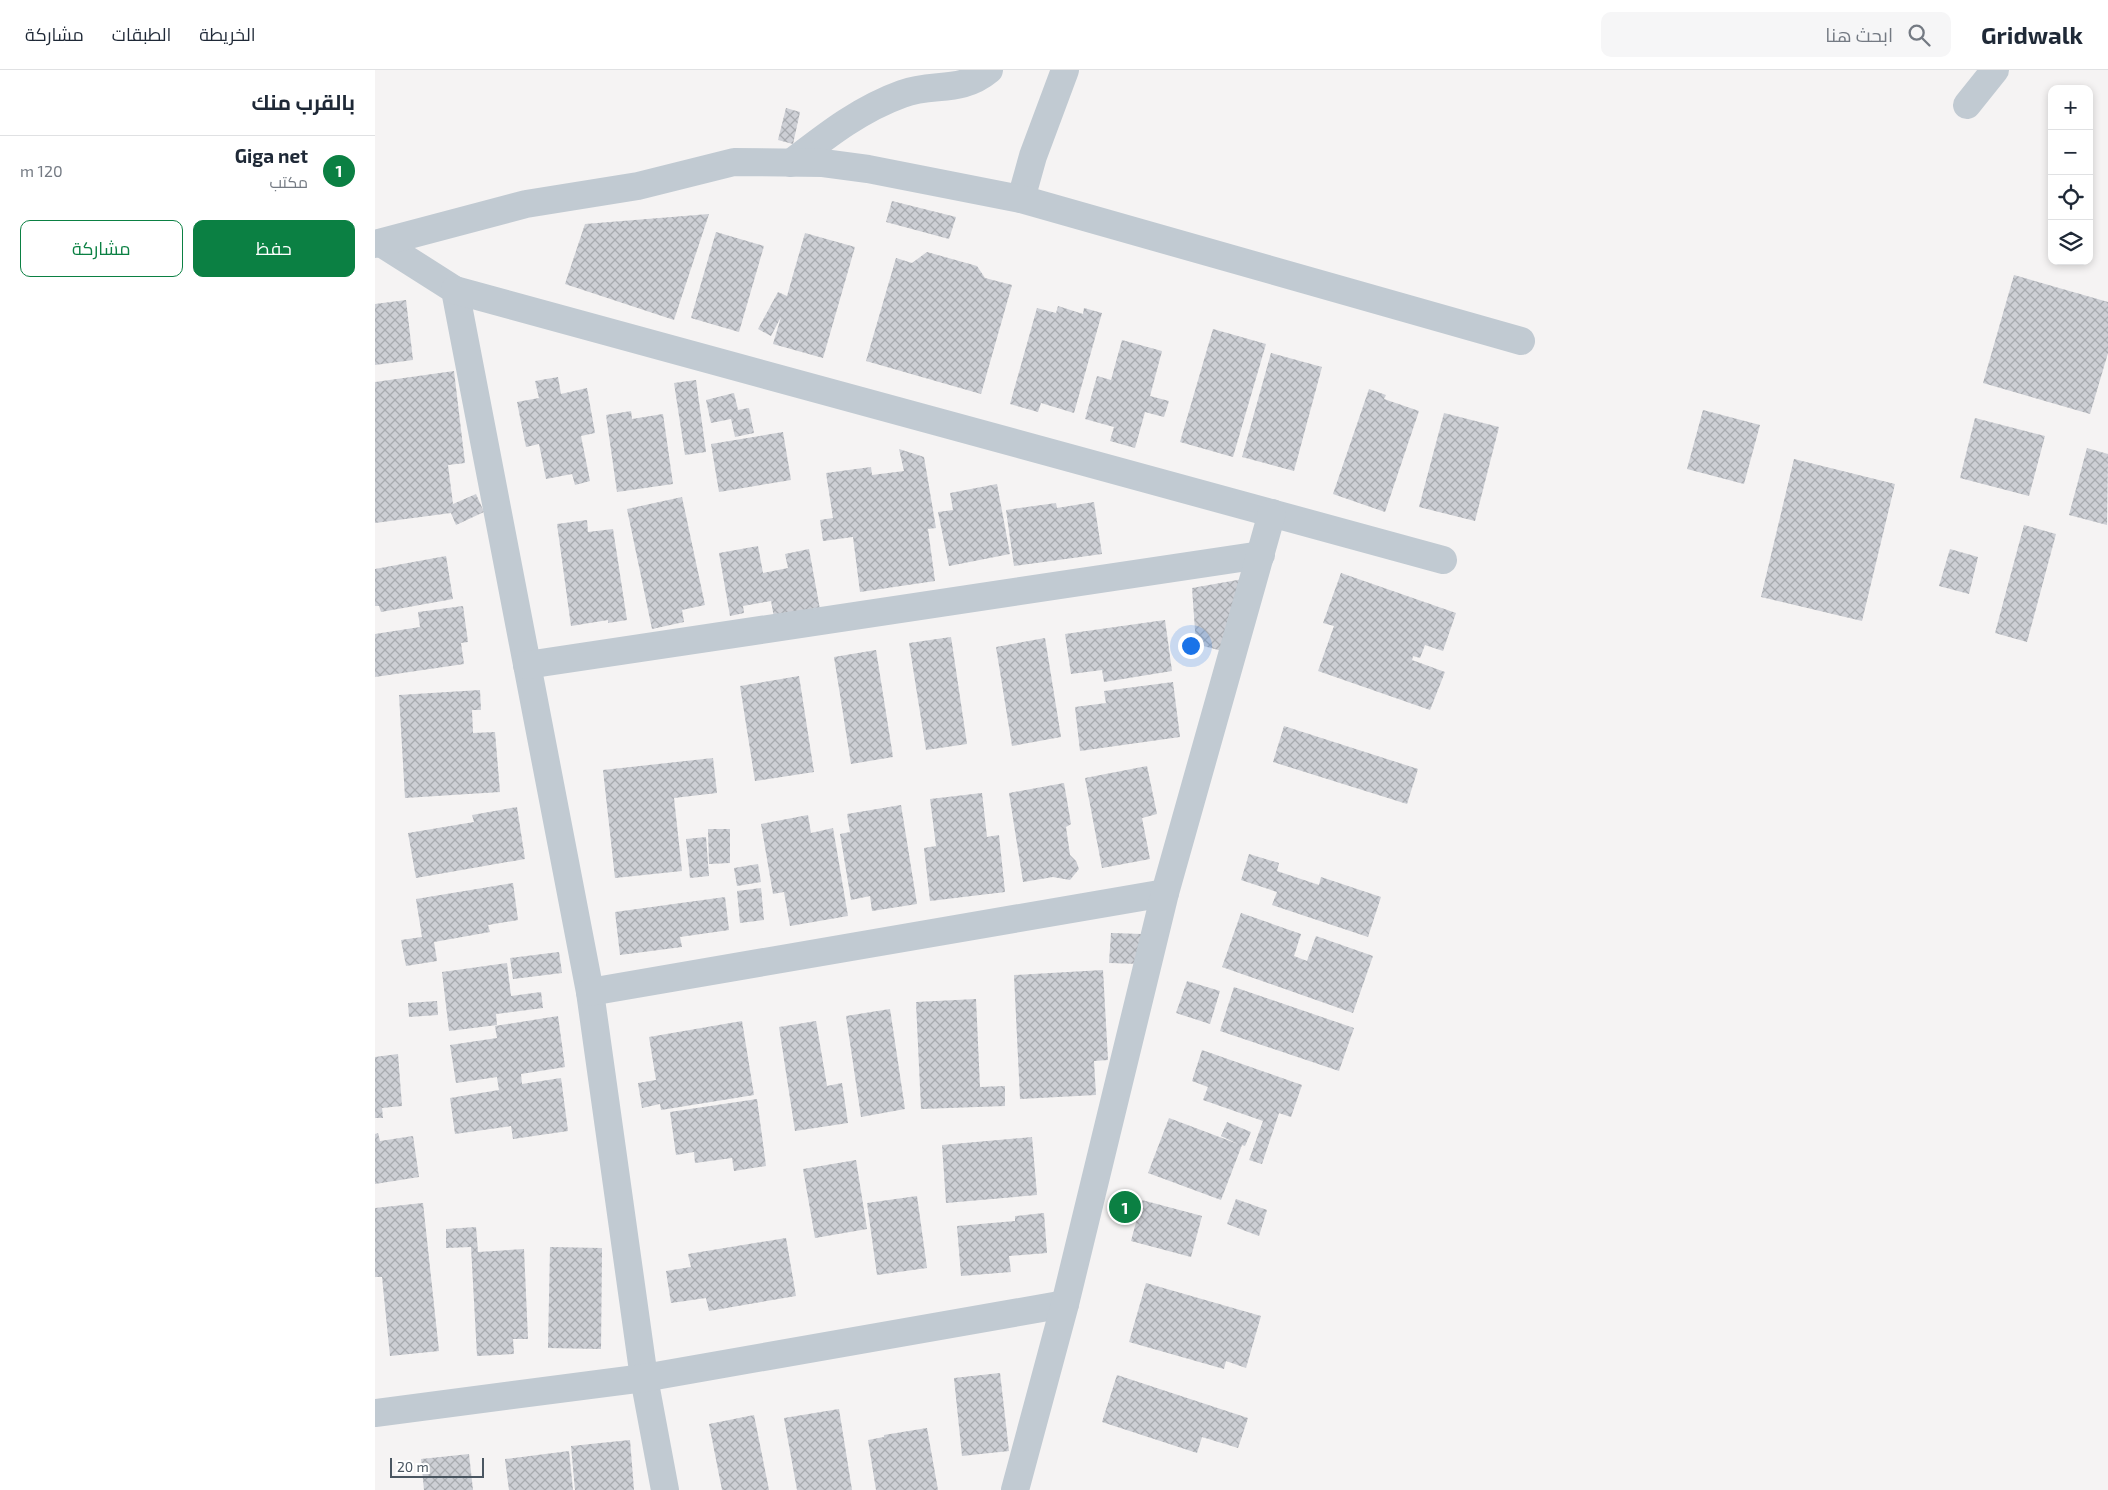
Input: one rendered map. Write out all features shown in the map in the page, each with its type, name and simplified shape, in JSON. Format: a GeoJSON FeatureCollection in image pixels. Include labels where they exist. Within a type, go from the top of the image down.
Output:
{"type":"FeatureCollection","features":[{"type":"Feature","properties":{"kind":"street"},"geometry":{"type":"LineString","coordinates":[[791,162],[872,106],[903,93],[920,89],[966,84],[989,70]]}},
{"type":"Feature","properties":{"kind":"street"},"geometry":{"type":"LineString","coordinates":[[1021,200],[1033,156],[1065,70]]}},
{"type":"Feature","properties":{"kind":"street"},"geometry":{"type":"LineString","coordinates":[[1967,105],[1995,70]]}},
{"type":"Feature","properties":{"kind":"street"},"geometry":{"type":"LineString","coordinates":[[378,244],[526,204],[638,186],[734,162],[823,163],[868,169],[1021,200],[1521,341]]}},
{"type":"Feature","properties":{"kind":"street"},"geometry":{"type":"LineString","coordinates":[[378,244],[455,290],[1443,560]]}},
{"type":"Feature","properties":{"kind":"street"},"geometry":{"type":"LineString","coordinates":[[455,290],[590,992],[644,1378],[665,1490]]}},
{"type":"Feature","properties":{"kind":"street"},"geometry":{"type":"LineString","coordinates":[[1015,1490],[1065,1304],[1165,893],[1272,513]]}},
{"type":"Feature","properties":{"kind":"street"},"geometry":{"type":"LineString","coordinates":[[527,665],[1261,555]]}},
{"type":"Feature","properties":{"kind":"street"},"geometry":{"type":"LineString","coordinates":[[590,992],[1165,893]]}},
{"type":"Feature","properties":{"kind":"street"},"geometry":{"type":"LineString","coordinates":[[375,1413],[644,1378],[1065,1304]]}},
{"type":"Feature","properties":{"kind":"building"},"geometry":{"type":"Polygon","coordinates":[[[786,108],[800,112],[793,144],[778,140],[786,108]]]}},
{"type":"Feature","properties":{"kind":"building"},"geometry":{"type":"Polygon","coordinates":[[[892,201],[956,217],[949,239],[886,222],[892,201]]]}},
{"type":"Feature","properties":{"kind":"building"},"geometry":{"type":"Polygon","coordinates":[[[709,214],[674,320],[565,284],[585,224],[709,214]]]}},
{"type":"Feature","properties":{"kind":"building"},"geometry":{"type":"Polygon","coordinates":[[[716,232],[764,246],[739,332],[691,318],[716,232]]]}},
{"type":"Feature","properties":{"kind":"building"},"geometry":{"type":"Polygon","coordinates":[[[805,233],[855,247],[823,358],[773,344],[781,317],[771,336],[758,329],[778,292],[787,296],[805,233]]]}},
{"type":"Feature","properties":{"kind":"building"},"geometry":{"type":"Polygon","coordinates":[[[927,252],[977,266],[985,278],[1012,285],[981,394],[866,361],[896,258],[912,263],[927,252]]]}},
{"type":"Feature","properties":{"kind":"building"},"geometry":{"type":"Polygon","coordinates":[[[2014,275],[2108,302],[2108,353],[2090,414],[1983,383],[2014,275]]]}},
{"type":"Feature","properties":{"kind":"building"},"geometry":{"type":"Polygon","coordinates":[[[406,300],[413,360],[375,365],[375,304],[406,300]]]}},
{"type":"Feature","properties":{"kind":"building"},"geometry":{"type":"Polygon","coordinates":[[[1058,306],[1083,314],[1084,308],[1102,313],[1074,413],[1041,403],[1038,412],[1010,404],[1037,308],[1056,313],[1058,306]]]}},
{"type":"Feature","properties":{"kind":"building"},"geometry":{"type":"Polygon","coordinates":[[[1213,329],[1266,344],[1233,457],[1180,442],[1213,329]]]}},
{"type":"Feature","properties":{"kind":"building"},"geometry":{"type":"Polygon","coordinates":[[[1122,340],[1162,351],[1150,396],[1169,401],[1164,417],[1145,412],[1135,448],[1110,441],[1114,427],[1085,419],[1097,376],[1111,380],[1122,340]]]}},
{"type":"Feature","properties":{"kind":"building"},"geometry":{"type":"Polygon","coordinates":[[[1271,353],[1322,367],[1294,471],[1242,457],[1271,353]]]}},
{"type":"Feature","properties":{"kind":"building"},"geometry":{"type":"Polygon","coordinates":[[[454,371],[465,463],[448,465],[453,504],[476,494],[484,512],[456,525],[451,513],[375,523],[375,382],[454,371]]]}},
{"type":"Feature","properties":{"kind":"building"},"geometry":{"type":"Polygon","coordinates":[[[558,377],[561,394],[587,388],[595,433],[581,436],[590,481],[575,485],[572,474],[546,479],[539,444],[526,447],[517,402],[539,398],[535,381],[558,377]]]}},
{"type":"Feature","properties":{"kind":"building"},"geometry":{"type":"Polygon","coordinates":[[[696,380],[706,452],[685,455],[674,383],[696,380]]]}},
{"type":"Feature","properties":{"kind":"building"},"geometry":{"type":"Polygon","coordinates":[[[1369,389],[1386,395],[1384,399],[1419,411],[1385,512],[1333,494],[1369,389]]]}},
{"type":"Feature","properties":{"kind":"building"},"geometry":{"type":"Polygon","coordinates":[[[734,393],[738,410],[749,408],[754,433],[735,437],[731,419],[711,423],[706,400],[734,393]]]}},
{"type":"Feature","properties":{"kind":"building"},"geometry":{"type":"Polygon","coordinates":[[[1703,410],[1760,425],[1744,484],[1687,469],[1703,410]]]}},
{"type":"Feature","properties":{"kind":"building"},"geometry":{"type":"Polygon","coordinates":[[[631,411],[632,419],[663,414],[673,484],[617,492],[606,415],[631,411]]]}},
{"type":"Feature","properties":{"kind":"building"},"geometry":{"type":"Polygon","coordinates":[[[1444,413],[1499,427],[1475,521],[1419,507],[1444,413]]]}},
{"type":"Feature","properties":{"kind":"building"},"geometry":{"type":"Polygon","coordinates":[[[1975,418],[2045,436],[2029,496],[1960,478],[1975,418]]]}},
{"type":"Feature","properties":{"kind":"building"},"geometry":{"type":"Polygon","coordinates":[[[783,432],[791,480],[719,492],[711,444],[783,432]]]}},
{"type":"Feature","properties":{"kind":"building"},"geometry":{"type":"Polygon","coordinates":[[[2087,448],[2108,454],[2107,525],[2069,515],[2087,448]]]}},
{"type":"Feature","properties":{"kind":"building"},"geometry":{"type":"Polygon","coordinates":[[[899,449],[924,457],[936,528],[928,529],[935,581],[860,592],[853,537],[823,541],[820,520],[833,518],[826,473],[871,467],[872,475],[904,471],[899,449]]]}},
{"type":"Feature","properties":{"kind":"building"},"geometry":{"type":"Polygon","coordinates":[[[1794,459],[1895,484],[1862,621],[1761,597],[1794,459]]]}},
{"type":"Feature","properties":{"kind":"building"},"geometry":{"type":"Polygon","coordinates":[[[997,484],[1010,554],[949,566],[938,512],[953,510],[950,493],[997,484]]]}},
{"type":"Feature","properties":{"kind":"building"},"geometry":{"type":"Polygon","coordinates":[[[682,497],[705,605],[682,610],[684,622],[652,629],[627,509],[682,497]]]}},
{"type":"Feature","properties":{"kind":"building"},"geometry":{"type":"Polygon","coordinates":[[[1094,502],[1102,554],[1014,566],[1006,510],[1056,503],[1057,508],[1094,502]]]}},
{"type":"Feature","properties":{"kind":"building"},"geometry":{"type":"Polygon","coordinates":[[[587,520],[588,532],[613,529],[627,620],[608,623],[608,620],[571,626],[557,524],[587,520]]]}},
{"type":"Feature","properties":{"kind":"building"},"geometry":{"type":"Polygon","coordinates":[[[2024,525],[2056,534],[2027,642],[1995,633],[2024,525]]]}},
{"type":"Feature","properties":{"kind":"building"},"geometry":{"type":"Polygon","coordinates":[[[758,546],[763,573],[788,568],[785,554],[809,549],[821,615],[775,623],[771,601],[743,606],[744,613],[730,616],[719,553],[758,546]]]}},
{"type":"Feature","properties":{"kind":"building"},"geometry":{"type":"Polygon","coordinates":[[[1950,549],[1978,557],[1969,594],[1939,586],[1950,549]]]}},
{"type":"Feature","properties":{"kind":"building"},"geometry":{"type":"Polygon","coordinates":[[[446,556],[453,599],[381,612],[379,606],[375,606],[375,569],[446,556]]]}},
{"type":"Feature","properties":{"kind":"building"},"geometry":{"type":"Polygon","coordinates":[[[1341,573],[1456,613],[1443,651],[1425,645],[1420,658],[1413,656],[1412,660],[1445,672],[1430,710],[1318,671],[1334,626],[1323,623],[1341,573]]]}},
{"type":"Feature","properties":{"kind":"building"},"geometry":{"type":"Polygon","coordinates":[[[1243,579],[1222,651],[1196,644],[1192,588],[1243,579]]]}},
{"type":"Feature","properties":{"kind":"building"},"geometry":{"type":"Polygon","coordinates":[[[463,606],[468,642],[461,643],[464,664],[375,677],[375,634],[420,627],[418,612],[463,606]]]}},
{"type":"Feature","properties":{"kind":"building"},"geometry":{"type":"Polygon","coordinates":[[[1165,620],[1172,671],[1104,682],[1102,670],[1071,674],[1065,634],[1165,620]]]}},
{"type":"Feature","properties":{"kind":"building"},"geometry":{"type":"Polygon","coordinates":[[[951,637],[967,744],[926,750],[909,643],[951,637]]]}},
{"type":"Feature","properties":{"kind":"building"},"geometry":{"type":"Polygon","coordinates":[[[1045,638],[1061,737],[1012,746],[996,647],[1045,638]]]}},
{"type":"Feature","properties":{"kind":"building"},"geometry":{"type":"Polygon","coordinates":[[[876,650],[893,757],[851,764],[834,657],[876,650]]]}},
{"type":"Feature","properties":{"kind":"building"},"geometry":{"type":"Polygon","coordinates":[[[799,676],[814,772],[755,781],[740,686],[799,676]]]}},
{"type":"Feature","properties":{"kind":"building"},"geometry":{"type":"Polygon","coordinates":[[[1173,682],[1180,737],[1080,751],[1075,707],[1106,703],[1104,691],[1173,682]]]}},
{"type":"Feature","properties":{"kind":"building"},"geometry":{"type":"Polygon","coordinates":[[[480,690],[481,710],[472,710],[473,733],[495,732],[500,792],[405,798],[399,695],[480,690]]]}},
{"type":"Feature","properties":{"kind":"building"},"geometry":{"type":"Polygon","coordinates":[[[1284,726],[1418,769],[1407,804],[1273,762],[1284,726]]]}},
{"type":"Feature","properties":{"kind":"building"},"geometry":{"type":"Polygon","coordinates":[[[713,758],[717,793],[674,798],[682,871],[615,878],[603,770],[713,758]]]}},
{"type":"Feature","properties":{"kind":"building"},"geometry":{"type":"Polygon","coordinates":[[[1147,766],[1157,814],[1142,818],[1150,859],[1102,868],[1085,778],[1147,766]]]}},
{"type":"Feature","properties":{"kind":"building"},"geometry":{"type":"Polygon","coordinates":[[[1064,783],[1071,824],[1066,827],[1070,855],[1076,861],[1079,869],[1070,880],[1053,877],[1023,882],[1009,793],[1064,783]]]}},
{"type":"Feature","properties":{"kind":"building"},"geometry":{"type":"Polygon","coordinates":[[[982,793],[987,837],[999,835],[1005,892],[930,901],[924,848],[936,846],[930,799],[982,793]]]}},
{"type":"Feature","properties":{"kind":"building"},"geometry":{"type":"Polygon","coordinates":[[[901,805],[917,904],[872,911],[870,896],[851,900],[840,834],[850,832],[847,814],[901,805]]]}},
{"type":"Feature","properties":{"kind":"building"},"geometry":{"type":"Polygon","coordinates":[[[517,807],[525,859],[416,878],[408,833],[474,822],[472,815],[517,807]]]}},
{"type":"Feature","properties":{"kind":"building"},"geometry":{"type":"Polygon","coordinates":[[[808,815],[811,833],[833,828],[848,916],[790,926],[784,892],[773,894],[761,824],[808,815]]]}},
{"type":"Feature","properties":{"kind":"building"},"geometry":{"type":"Polygon","coordinates":[[[708,829],[730,829],[730,863],[709,864],[708,829]]]}},
{"type":"Feature","properties":{"kind":"building"},"geometry":{"type":"Polygon","coordinates":[[[706,837],[709,876],[690,878],[686,839],[706,837]]]}},
{"type":"Feature","properties":{"kind":"building"},"geometry":{"type":"Polygon","coordinates":[[[1249,854],[1279,863],[1277,871],[1319,885],[1321,877],[1381,897],[1368,937],[1272,905],[1277,892],[1241,880],[1249,854]]]}},
{"type":"Feature","properties":{"kind":"building"},"geometry":{"type":"Polygon","coordinates":[[[758,864],[761,882],[737,886],[734,868],[758,864]]]}},
{"type":"Feature","properties":{"kind":"building"},"geometry":{"type":"Polygon","coordinates":[[[513,883],[518,920],[488,925],[490,932],[434,942],[437,961],[406,966],[401,940],[422,937],[416,899],[513,883]]]}},
{"type":"Feature","properties":{"kind":"building"},"geometry":{"type":"Polygon","coordinates":[[[761,888],[764,920],[740,923],[737,891],[761,888]]]}},
{"type":"Feature","properties":{"kind":"building"},"geometry":{"type":"Polygon","coordinates":[[[725,897],[729,930],[680,937],[682,947],[620,955],[615,912],[725,897]]]}},
{"type":"Feature","properties":{"kind":"building"},"geometry":{"type":"Polygon","coordinates":[[[1241,913],[1301,934],[1294,956],[1307,961],[1316,936],[1373,956],[1353,1013],[1222,967],[1241,913]]]}},
{"type":"Feature","properties":{"kind":"building"},"geometry":{"type":"Polygon","coordinates":[[[1111,933],[1142,934],[1141,964],[1109,963],[1111,933]]]}},
{"type":"Feature","properties":{"kind":"building"},"geometry":{"type":"Polygon","coordinates":[[[559,952],[562,973],[513,979],[510,958],[559,952]]]}},
{"type":"Feature","properties":{"kind":"building"},"geometry":{"type":"Polygon","coordinates":[[[507,963],[511,996],[541,992],[543,1008],[496,1014],[497,1025],[449,1031],[442,972],[507,963]]]}},
{"type":"Feature","properties":{"kind":"building"},"geometry":{"type":"Polygon","coordinates":[[[1103,970],[1108,1060],[1094,1061],[1096,1095],[1020,1099],[1014,975],[1103,970]]]}},
{"type":"Feature","properties":{"kind":"building"},"geometry":{"type":"Polygon","coordinates":[[[1187,981],[1220,991],[1210,1024],[1176,1013],[1187,981]]]}},
{"type":"Feature","properties":{"kind":"building"},"geometry":{"type":"Polygon","coordinates":[[[1234,987],[1354,1028],[1339,1071],[1220,1031],[1234,987]]]}},
{"type":"Feature","properties":{"kind":"building"},"geometry":{"type":"Polygon","coordinates":[[[976,999],[980,1087],[1005,1086],[1005,1106],[921,1109],[916,1002],[976,999]]]}},
{"type":"Feature","properties":{"kind":"building"},"geometry":{"type":"Polygon","coordinates":[[[437,1001],[438,1015],[409,1017],[408,1003],[437,1001]]]}},
{"type":"Feature","properties":{"kind":"building"},"geometry":{"type":"Polygon","coordinates":[[[890,1009],[905,1109],[861,1117],[846,1016],[890,1009]]]}},
{"type":"Feature","properties":{"kind":"building"},"geometry":{"type":"Polygon","coordinates":[[[558,1016],[565,1067],[521,1074],[522,1084],[561,1078],[568,1131],[513,1139],[511,1126],[455,1134],[450,1098],[499,1090],[497,1077],[456,1083],[450,1045],[497,1038],[495,1026],[558,1016]]]}},
{"type":"Feature","properties":{"kind":"building"},"geometry":{"type":"Polygon","coordinates":[[[742,1021],[754,1095],[661,1110],[660,1104],[642,1108],[638,1083],[656,1080],[649,1037],[742,1021]]]}},
{"type":"Feature","properties":{"kind":"building"},"geometry":{"type":"Polygon","coordinates":[[[816,1021],[827,1086],[842,1083],[848,1123],[795,1131],[779,1027],[816,1021]]]}},
{"type":"Feature","properties":{"kind":"building"},"geometry":{"type":"Polygon","coordinates":[[[1202,1050],[1302,1085],[1291,1117],[1279,1113],[1262,1164],[1249,1160],[1263,1121],[1203,1100],[1208,1087],[1192,1081],[1202,1050]]]}},
{"type":"Feature","properties":{"kind":"building"},"geometry":{"type":"Polygon","coordinates":[[[398,1054],[402,1106],[382,1108],[383,1118],[375,1118],[375,1057],[398,1054]]]}},
{"type":"Feature","properties":{"kind":"building"},"geometry":{"type":"Polygon","coordinates":[[[757,1099],[766,1166],[734,1171],[732,1158],[695,1163],[694,1152],[676,1155],[670,1112],[757,1099]]]}},
{"type":"Feature","properties":{"kind":"building"},"geometry":{"type":"Polygon","coordinates":[[[1169,1118],[1238,1144],[1221,1136],[1227,1122],[1251,1132],[1245,1146],[1242,1145],[1221,1200],[1148,1173],[1169,1118]]]}},
{"type":"Feature","properties":{"kind":"building"},"geometry":{"type":"Polygon","coordinates":[[[378,1133],[380,1141],[413,1136],[419,1177],[375,1184],[375,1134],[378,1133]]]}},
{"type":"Feature","properties":{"kind":"building"},"geometry":{"type":"Polygon","coordinates":[[[1032,1137],[1037,1195],[946,1203],[942,1145],[1032,1137]]]}},
{"type":"Feature","properties":{"kind":"building"},"geometry":{"type":"Polygon","coordinates":[[[856,1160],[867,1229],[815,1238],[803,1169],[856,1160]]]}},
{"type":"Feature","properties":{"kind":"building"},"geometry":{"type":"Polygon","coordinates":[[[917,1196],[927,1268],[877,1275],[867,1203],[917,1196]]]}},
{"type":"Feature","properties":{"kind":"building"},"geometry":{"type":"Polygon","coordinates":[[[1236,1199],[1267,1210],[1259,1236],[1227,1224],[1236,1199]]]}},
{"type":"Feature","properties":{"kind":"building"},"geometry":{"type":"Polygon","coordinates":[[[1142,1200],[1202,1216],[1191,1257],[1131,1241],[1142,1200]]]}},
{"type":"Feature","properties":{"kind":"building"},"geometry":{"type":"Polygon","coordinates":[[[423,1203],[439,1351],[390,1356],[382,1277],[375,1277],[375,1208],[423,1203]]]}},
{"type":"Feature","properties":{"kind":"building"},"geometry":{"type":"Polygon","coordinates":[[[1044,1213],[1047,1253],[1009,1256],[1011,1272],[961,1276],[957,1226],[1015,1221],[1015,1216],[1044,1213]]]}},
{"type":"Feature","properties":{"kind":"building"},"geometry":{"type":"Polygon","coordinates":[[[476,1227],[478,1252],[524,1249],[528,1339],[513,1339],[514,1354],[477,1356],[471,1247],[446,1248],[446,1229],[476,1227]]]}},
{"type":"Feature","properties":{"kind":"building"},"geometry":{"type":"Polygon","coordinates":[[[786,1238],[796,1296],[709,1311],[706,1298],[671,1303],[666,1271],[691,1267],[688,1254],[786,1238]]]}},
{"type":"Feature","properties":{"kind":"building"},"geometry":{"type":"Polygon","coordinates":[[[550,1247],[602,1248],[601,1349],[548,1348],[550,1247]]]}},
{"type":"Feature","properties":{"kind":"building"},"geometry":{"type":"Polygon","coordinates":[[[1146,1283],[1261,1316],[1246,1368],[1226,1361],[1224,1369],[1129,1342],[1146,1283]]]}},
{"type":"Feature","properties":{"kind":"building"},"geometry":{"type":"Polygon","coordinates":[[[1000,1373],[1009,1451],[962,1456],[954,1378],[1000,1373]]]}},
{"type":"Feature","properties":{"kind":"building"},"geometry":{"type":"Polygon","coordinates":[[[1117,1375],[1248,1418],[1238,1448],[1202,1437],[1197,1453],[1102,1422],[1117,1375]]]}},
{"type":"Feature","properties":{"kind":"building"},"geometry":{"type":"Polygon","coordinates":[[[839,1409],[852,1490],[797,1490],[784,1418],[839,1409]]]}},
{"type":"Feature","properties":{"kind":"building"},"geometry":{"type":"Polygon","coordinates":[[[754,1415],[769,1490],[722,1490],[709,1424],[754,1415]]]}},
{"type":"Feature","properties":{"kind":"building"},"geometry":{"type":"Polygon","coordinates":[[[927,1428],[938,1490],[876,1490],[868,1440],[884,1437],[884,1435],[927,1428]]]}},
{"type":"Feature","properties":{"kind":"building"},"geometry":{"type":"Polygon","coordinates":[[[630,1440],[634,1490],[575,1490],[571,1446],[630,1440]]]}},
{"type":"Feature","properties":{"kind":"building"},"geometry":{"type":"Polygon","coordinates":[[[569,1451],[573,1490],[509,1490],[505,1459],[569,1451]]]}},
{"type":"Feature","properties":{"kind":"building"},"geometry":{"type":"Polygon","coordinates":[[[469,1454],[473,1490],[424,1490],[421,1459],[469,1454]]]}},
{"type":"Feature","properties":{"kind":"place","name":"Giga net"},"geometry":{"type":"Point","coordinates":[1125,1207]}}]}
